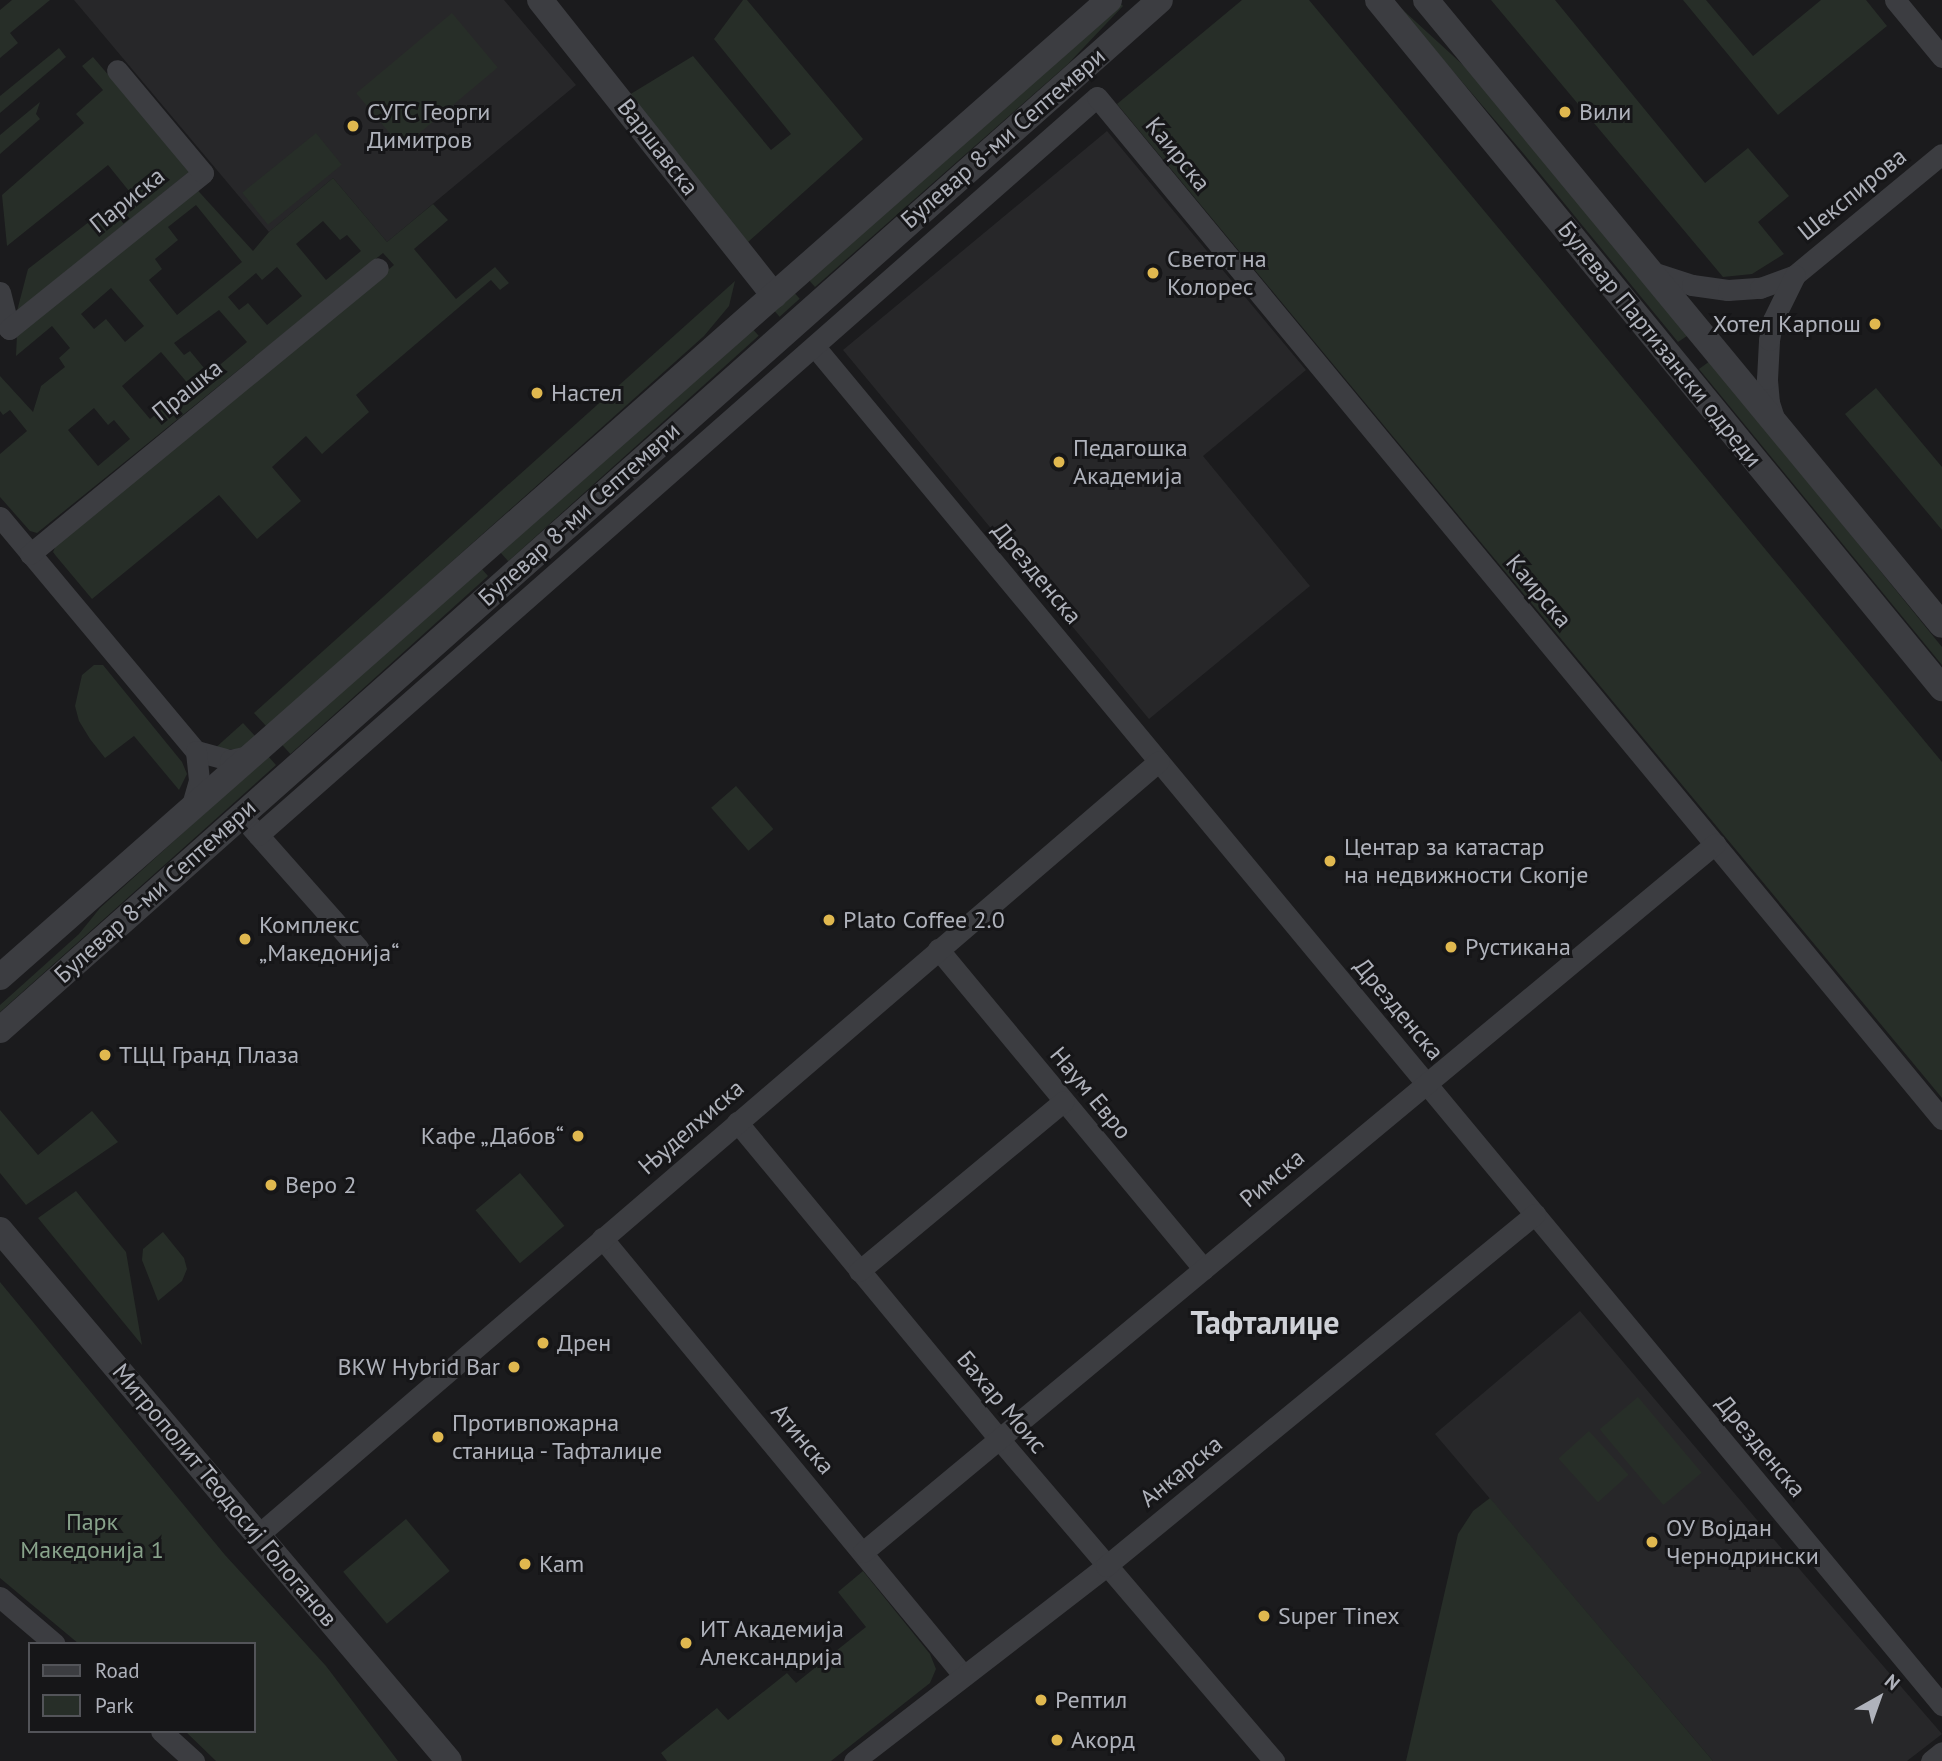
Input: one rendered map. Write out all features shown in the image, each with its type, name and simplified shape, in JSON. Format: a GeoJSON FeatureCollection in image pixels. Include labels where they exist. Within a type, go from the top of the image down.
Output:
{"type":"FeatureCollection","features":[{"type":"Feature","properties":{"kind":"street","name":"Варшавска"},"geometry":{"type":"LineString","coordinates":[[540,0],[774,295]]}},
{"type":"Feature","properties":{"kind":"street","name":"Булевар 8-ми Септември"},"geometry":{"type":"LineString","coordinates":[[0,977],[1109,0]]}},
{"type":"Feature","properties":{"kind":"street","name":"Булевар 8-ми Септември"},"geometry":{"type":"LineString","coordinates":[[0,1030],[1160,0]]}},
{"type":"Feature","properties":{"kind":"street","name":"Булевар Партизански одреди"},"geometry":{"type":"LineString","coordinates":[[1426,0],[1942,625]]}},
{"type":"Feature","properties":{"kind":"street"},"geometry":{"type":"LineString","coordinates":[[1895,0],[1942,57]]}},
{"type":"Feature","properties":{"kind":"street","name":"Булевар Партизански одреди"},"geometry":{"type":"LineString","coordinates":[[1379,2],[1942,688]]}},
{"type":"Feature","properties":{"kind":"street","name":"Париска"},"geometry":{"type":"LineString","coordinates":[[0,292],[9,329],[203,173],[117,70]]}},
{"type":"Feature","properties":{"kind":"street","name":"Каирска"},"geometry":{"type":"LineString","coordinates":[[951,225],[1097,97],[1942,1119]]}},
{"type":"Feature","properties":{"kind":"street","name":"Шекспирова"},"geometry":{"type":"LineString","coordinates":[[1652,272],[1692,285],[1728,290],[1760,288],[1795,275],[1942,154]]}},
{"type":"Feature","properties":{"kind":"street"},"geometry":{"type":"LineString","coordinates":[[258,835],[951,225],[930,202]]}},
{"type":"Feature","properties":{"kind":"street","name":"Прашка"},"geometry":{"type":"LineString","coordinates":[[30,554],[378,268]]}},
{"type":"Feature","properties":{"kind":"street","name":"Шекспирова"},"geometry":{"type":"LineString","coordinates":[[1777,425],[1769,403],[1769,340],[1773,320],[1795,275]]}},
{"type":"Feature","properties":{"kind":"street","name":"Дрезденска"},"geometry":{"type":"LineString","coordinates":[[815,347],[1942,1705]]}},
{"type":"Feature","properties":{"kind":"street"},"geometry":{"type":"LineString","coordinates":[[755,358],[791,368]]}},
{"type":"Feature","properties":{"kind":"street"},"geometry":{"type":"LineString","coordinates":[[0,517],[196,751],[223,759],[249,755]]}},
{"type":"Feature","properties":{"kind":"street"},"geometry":{"type":"LineString","coordinates":[[191,806],[199,786],[196,751]]}},
{"type":"Feature","properties":{"kind":"street","name":"Њуделхиска"},"geometry":{"type":"LineString","coordinates":[[259,1534],[1159,761]]}},
{"type":"Feature","properties":{"kind":"street"},"geometry":{"type":"LineString","coordinates":[[240,815],[358,948]]}},
{"type":"Feature","properties":{"kind":"street","name":"Римска"},"geometry":{"type":"LineString","coordinates":[[863,1552],[1715,844]]}},
{"type":"Feature","properties":{"kind":"street","name":"Наум Евро"},"geometry":{"type":"LineString","coordinates":[[938,949],[1204,1269]]}},
{"type":"Feature","properties":{"kind":"street"},"geometry":{"type":"LineString","coordinates":[[859,1270],[1064,1101]]}},
{"type":"Feature","properties":{"kind":"street","name":"Бахар Моис"},"geometry":{"type":"LineString","coordinates":[[737,1122],[1000,1440],[1274,1761]]}},
{"type":"Feature","properties":{"kind":"street","name":"Анкарска"},"geometry":{"type":"LineString","coordinates":[[855,1761],[1106,1566],[1535,1214]]}},
{"type":"Feature","properties":{"kind":"street","name":"Митрополит Теодосиј Гологанов"},"geometry":{"type":"LineString","coordinates":[[0,1230],[449,1761]]}},
{"type":"Feature","properties":{"kind":"street","name":"Атинска"},"geometry":{"type":"LineString","coordinates":[[602,1238],[963,1675]]}},
{"type":"Feature","properties":{"kind":"street"},"geometry":{"type":"LineString","coordinates":[[0,1597],[53,1642]]}},
{"type":"Feature","properties":{"kind":"street"},"geometry":{"type":"LineString","coordinates":[[163,1733],[194,1761]]}},
{"type":"Feature","properties":{"kind":"street"},"geometry":{"type":"LineString","coordinates":[[1931,1761],[1942,1752]]}},
{"type":"Feature","properties":{"kind":"shaded area","name":"СУГС Георги Димитров"},"geometry":{"type":"Polygon","coordinates":[[[74,0],[504,0],[576,85],[387,242],[333,178],[269,232],[74,0]]]}},
{"type":"Feature","properties":{"kind":"shaded area","name":"Педагошка Академија"},"geometry":{"type":"Polygon","coordinates":[[[1107,131],[1306,370],[1203,456],[1310,586],[1149,719],[843,350],[1107,131]]]}},
{"type":"Feature","properties":{"kind":"shaded area","name":"ОУ Војдан Чернодрински"},"geometry":{"type":"Polygon","coordinates":[[[1580,1311],[1942,1734],[1907,1761],[1713,1761],[1435,1434],[1580,1311]]]}},
{"type":"Feature","properties":{"kind":"green space"},"geometry":{"type":"Polygon","coordinates":[[[12,0],[50,0],[10,33],[18,43],[0,58],[0,10],[12,0]]]}},
{"type":"Feature","properties":{"kind":"green space"},"geometry":{"type":"Polygon","coordinates":[[[743,0],[747,0],[863,139],[748,242],[629,95],[693,56],[771,150],[791,134],[714,39],[743,0]]]}},
{"type":"Feature","properties":{"kind":"green space"},"geometry":{"type":"Polygon","coordinates":[[[1242,0],[1309,0],[1942,762],[1942,1098],[1117,104],[1242,0]]]}},
{"type":"Feature","properties":{"kind":"green space"},"geometry":{"type":"Polygon","coordinates":[[[1392,0],[1474,75],[1690,334],[1678,342],[1523,153],[1392,0]]]}},
{"type":"Feature","properties":{"kind":"green space"},"geometry":{"type":"Polygon","coordinates":[[[1491,0],[1555,0],[1705,183],[1748,148],[1789,196],[1758,222],[1784,254],[1752,274],[1723,277],[1491,0]]]}},
{"type":"Feature","properties":{"kind":"green space"},"geometry":{"type":"Polygon","coordinates":[[[1683,0],[1706,0],[1753,56],[1821,0],[1866,0],[1887,26],[1778,115],[1683,0]]]}},
{"type":"Feature","properties":{"kind":"green space"},"geometry":{"type":"Polygon","coordinates":[[[1121,4],[1123,6],[1068,64],[815,287],[807,278],[1121,4]]]}},
{"type":"Feature","properties":{"kind":"green space"},"geometry":{"type":"Polygon","coordinates":[[[452,13],[498,67],[402,148],[356,93],[452,13]]]}},
{"type":"Feature","properties":{"kind":"green space"},"geometry":{"type":"Polygon","coordinates":[[[59,48],[66,57],[0,113],[0,96],[59,48]]]}},
{"type":"Feature","properties":{"kind":"green space"},"geometry":{"type":"Polygon","coordinates":[[[93,57],[190,171],[17,311],[28,269],[129,191],[108,165],[7,246],[2,195],[84,123],[76,114],[103,90],[82,66],[93,57]]]}},
{"type":"Feature","properties":{"kind":"green space"},"geometry":{"type":"Polygon","coordinates":[[[40,102],[36,114],[40,119],[0,154],[0,135],[40,102]]]}},
{"type":"Feature","properties":{"kind":"green space"},"geometry":{"type":"Polygon","coordinates":[[[316,133],[342,165],[268,225],[242,193],[316,133]]]}},
{"type":"Feature","properties":{"kind":"green space"},"geometry":{"type":"Polygon","coordinates":[[[333,178],[387,242],[433,204],[448,220],[414,249],[456,299],[495,267],[509,283],[500,290],[491,280],[356,395],[369,412],[322,454],[306,436],[272,467],[301,501],[257,539],[219,495],[92,599],[53,552],[56,545],[394,265],[383,253],[37,533],[30,531],[0,497],[0,454],[27,431],[10,410],[3,415],[0,411],[0,376],[33,412],[41,386],[65,367],[59,358],[70,348],[52,326],[16,356],[17,334],[191,183],[253,251],[269,232],[333,178]],[[196,205],[168,227],[178,240],[155,259],[162,269],[149,280],[177,315],[242,262],[196,205]],[[323,221],[296,244],[326,280],[361,251],[347,235],[340,240],[323,221]],[[277,267],[262,280],[256,273],[228,297],[239,310],[248,303],[267,325],[302,296],[277,267]],[[111,288],[81,314],[94,329],[106,319],[125,342],[144,326],[111,288]],[[219,310],[174,343],[184,355],[190,351],[209,374],[247,342],[219,310]],[[161,352],[122,386],[150,419],[190,386],[161,352]],[[94,408],[68,430],[98,466],[130,439],[114,420],[108,425],[94,408]]]}},
{"type":"Feature","properties":{"kind":"green space"},"geometry":{"type":"Polygon","coordinates":[[[735,281],[729,306],[704,336],[267,727],[254,713],[735,281]]]}},
{"type":"Feature","properties":{"kind":"green space"},"geometry":{"type":"Polygon","coordinates":[[[791,289],[800,299],[780,317],[771,307],[791,289]]]}},
{"type":"Feature","properties":{"kind":"green space"},"geometry":{"type":"Polygon","coordinates":[[[750,326],[759,336],[508,561],[500,551],[750,326]]]}},
{"type":"Feature","properties":{"kind":"green space"},"geometry":{"type":"Polygon","coordinates":[[[1710,361],[1942,647],[1942,665],[1699,369],[1710,361]]]}},
{"type":"Feature","properties":{"kind":"green space"},"geometry":{"type":"Polygon","coordinates":[[[1876,388],[1942,467],[1942,530],[1845,414],[1876,388]]]}},
{"type":"Feature","properties":{"kind":"green space"},"geometry":{"type":"Polygon","coordinates":[[[480,567],[488,576],[290,754],[282,745],[480,567]]]}},
{"type":"Feature","properties":{"kind":"green space"},"geometry":{"type":"Polygon","coordinates":[[[94,665],[103,665],[182,762],[187,774],[179,790],[134,736],[105,758],[90,739],[79,721],[75,706],[82,675],[94,665]]]}},
{"type":"Feature","properties":{"kind":"green space"},"geometry":{"type":"Polygon","coordinates":[[[243,723],[256,737],[241,749],[213,750],[243,723]]]}},
{"type":"Feature","properties":{"kind":"green space"},"geometry":{"type":"Polygon","coordinates":[[[268,756],[276,765],[0,1012],[0,1005],[79,934],[100,908],[268,756]]]}},
{"type":"Feature","properties":{"kind":"green space"},"geometry":{"type":"Polygon","coordinates":[[[736,786],[773,829],[748,851],[711,808],[736,786]]]}},
{"type":"Feature","properties":{"kind":"green space"},"geometry":{"type":"Polygon","coordinates":[[[0,1110],[38,1155],[92,1111],[118,1142],[26,1205],[0,1173],[0,1110]]]}},
{"type":"Feature","properties":{"kind":"green space"},"geometry":{"type":"Polygon","coordinates":[[[520,1173],[564,1226],[520,1263],[476,1210],[520,1173]]]}},
{"type":"Feature","properties":{"kind":"green space"},"geometry":{"type":"Polygon","coordinates":[[[76,1191],[126,1252],[142,1345],[38,1218],[76,1191]]]}},
{"type":"Feature","properties":{"kind":"green space"},"geometry":{"type":"Polygon","coordinates":[[[163,1232],[184,1258],[187,1269],[182,1281],[158,1301],[142,1260],[143,1249],[163,1232]]]}},
{"type":"Feature","properties":{"kind":"green space","name":"Парк Македонија 1"},"geometry":{"type":"Polygon","coordinates":[[[0,1282],[225,1555],[326,1666],[398,1761],[216,1761],[187,1733],[256,1733],[256,1642],[77,1642],[0,1578],[0,1282]]]}},
{"type":"Feature","properties":{"kind":"green space"},"geometry":{"type":"Polygon","coordinates":[[[1638,1397],[1702,1473],[1663,1505],[1600,1429],[1638,1397]]]}},
{"type":"Feature","properties":{"kind":"green space"},"geometry":{"type":"Polygon","coordinates":[[[1589,1431],[1628,1475],[1598,1502],[1559,1458],[1589,1431]]]}},
{"type":"Feature","properties":{"kind":"green space"},"geometry":{"type":"Polygon","coordinates":[[[1490,1498],[1713,1761],[1406,1761],[1458,1534],[1473,1511],[1490,1498]]]}},
{"type":"Feature","properties":{"kind":"green space"},"geometry":{"type":"Polygon","coordinates":[[[406,1519],[450,1571],[387,1624],[343,1572],[406,1519]]]}},
{"type":"Feature","properties":{"kind":"green space"},"geometry":{"type":"Polygon","coordinates":[[[863,1571],[930,1654],[936,1669],[930,1683],[831,1761],[667,1761],[661,1753],[717,1708],[728,1720],[787,1673],[796,1683],[866,1627],[838,1592],[863,1571]]]}},
{"type":"Feature","properties":{"kind":"place","name":"Вили"},"geometry":{"type":"Point","coordinates":[1565,112]}},
{"type":"Feature","properties":{"kind":"place","name":"СУГС Георги Димитров"},"geometry":{"type":"Point","coordinates":[353,126]}},
{"type":"Feature","properties":{"kind":"place","name":"Светот на Колорес"},"geometry":{"type":"Point","coordinates":[1153,273]}},
{"type":"Feature","properties":{"kind":"place","name":"Хотел Карпош"},"geometry":{"type":"Point","coordinates":[1875,324]}},
{"type":"Feature","properties":{"kind":"place","name":"Настел"},"geometry":{"type":"Point","coordinates":[537,393]}},
{"type":"Feature","properties":{"kind":"place","name":"Педагошка Академија"},"geometry":{"type":"Point","coordinates":[1059,462]}},
{"type":"Feature","properties":{"kind":"place","name":"Центар за катастар на недвижности Скопје"},"geometry":{"type":"Point","coordinates":[1330,861]}},
{"type":"Feature","properties":{"kind":"place","name":"Plato Coffee 2.0"},"geometry":{"type":"Point","coordinates":[829,920]}},
{"type":"Feature","properties":{"kind":"place","name":"Комплекс „Македонија“"},"geometry":{"type":"Point","coordinates":[245,939]}},
{"type":"Feature","properties":{"kind":"place","name":"Рустикана"},"geometry":{"type":"Point","coordinates":[1451,947]}},
{"type":"Feature","properties":{"kind":"place","name":"ТЦЦ Гранд Плаза"},"geometry":{"type":"Point","coordinates":[105,1055]}},
{"type":"Feature","properties":{"kind":"place","name":"Кафе „Дабов“"},"geometry":{"type":"Point","coordinates":[578,1136]}},
{"type":"Feature","properties":{"kind":"place","name":"Веро 2"},"geometry":{"type":"Point","coordinates":[271,1185]}},
{"type":"Feature","properties":{"kind":"place","name":"Дрен"},"geometry":{"type":"Point","coordinates":[543,1343]}},
{"type":"Feature","properties":{"kind":"place","name":"BKW Hybrid Bar"},"geometry":{"type":"Point","coordinates":[514,1367]}},
{"type":"Feature","properties":{"kind":"place","name":"Противпожарна станица - Тафталиџе"},"geometry":{"type":"Point","coordinates":[438,1437]}},
{"type":"Feature","properties":{"kind":"place","name":"ОУ Војдан Чернодрински"},"geometry":{"type":"Point","coordinates":[1652,1542]}},
{"type":"Feature","properties":{"kind":"place","name":"Kam"},"geometry":{"type":"Point","coordinates":[525,1564]}},
{"type":"Feature","properties":{"kind":"place","name":"Super Tinex"},"geometry":{"type":"Point","coordinates":[1264,1616]}},
{"type":"Feature","properties":{"kind":"place","name":"ИТ Академија Александрија"},"geometry":{"type":"Point","coordinates":[686,1643]}},
{"type":"Feature","properties":{"kind":"place","name":"Рептил"},"geometry":{"type":"Point","coordinates":[1041,1700]}},
{"type":"Feature","properties":{"kind":"place","name":"Акорд"},"geometry":{"type":"Point","coordinates":[1057,1740]}},
{"type":"Feature","properties":{"kind":"district","name":"Тафталиџе"},"geometry":{"type":"Point","coordinates":[1265,1322]}}]}
